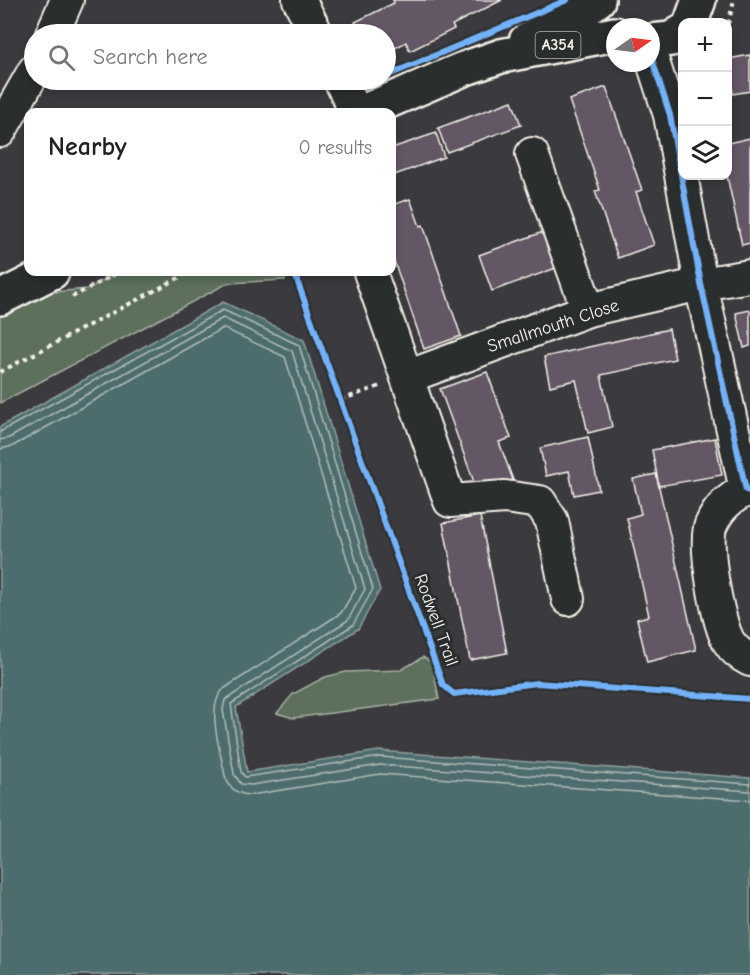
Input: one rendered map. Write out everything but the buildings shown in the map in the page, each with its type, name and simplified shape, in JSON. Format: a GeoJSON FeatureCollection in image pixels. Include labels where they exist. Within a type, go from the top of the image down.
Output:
{"type":"FeatureCollection","features":[{"type":"Feature","properties":{"kind":"highway","name":"A354"},"geometry":{"type":"LineString","coordinates":[[501,56],[581,13],[597,0]]}},
{"type":"Feature","properties":{"kind":"highway"},"geometry":{"type":"LineString","coordinates":[[611,0],[617,18]]}},
{"type":"Feature","properties":{"kind":"highway"},"geometry":{"type":"LineString","coordinates":[[669,38],[699,0]]}},
{"type":"Feature","properties":{"kind":"highway","name":"A354"},"geometry":{"type":"LineString","coordinates":[[372,108],[463,69],[501,56],[606,36]]}},
{"type":"Feature","properties":{"kind":"highway"},"geometry":{"type":"LineString","coordinates":[[0,298],[44,276]]}},
{"type":"Feature","properties":{"kind":"street"},"geometry":{"type":"LineString","coordinates":[[56,24],[67,0]]}},
{"type":"Feature","properties":{"kind":"street"},"geometry":{"type":"LineString","coordinates":[[299,0],[312,24]]}},
{"type":"Feature","properties":{"kind":"street"},"geometry":{"type":"LineString","coordinates":[[669,38],[670,115],[701,284],[748,491],[729,498],[719,509],[710,526],[708,541],[716,596],[728,642],[742,657],[750,660]]}},
{"type":"Feature","properties":{"kind":"street"},"geometry":{"type":"LineString","coordinates":[[0,131],[24,89]]}},
{"type":"Feature","properties":{"kind":"street"},"geometry":{"type":"LineString","coordinates":[[345,90],[354,108]]}},
{"type":"Feature","properties":{"kind":"street"},"geometry":{"type":"LineString","coordinates":[[532,154],[588,310]]}},
{"type":"Feature","properties":{"kind":"street"},"geometry":{"type":"LineString","coordinates":[[371,276],[450,501],[505,496],[540,502],[552,521],[568,599]]}},
{"type":"Feature","properties":{"kind":"street","name":"Smallmouth Close"},"geometry":{"type":"LineString","coordinates":[[407,377],[588,310],[701,284],[750,276]]}},
{"type":"Feature","properties":{"kind":"path"},"geometry":{"type":"LineString","coordinates":[[730,18],[734,0]]}},
{"type":"Feature","properties":{"kind":"path"},"geometry":{"type":"LineString","coordinates":[[0,372],[182,276]]}},
{"type":"Feature","properties":{"kind":"path"},"geometry":{"type":"LineString","coordinates":[[341,400],[407,377]]}},
{"type":"Feature","properties":{"kind":"path"},"geometry":{"type":"LineString","coordinates":[[337,389],[345,411]]}},
{"type":"Feature","properties":{"kind":"green space"},"geometry":{"type":"Polygon","coordinates":[[[111,276],[286,276],[285,280],[228,283],[0,403],[0,310],[31,294],[87,289],[111,276]]]}},
{"type":"Feature","properties":{"kind":"green space"},"geometry":{"type":"Polygon","coordinates":[[[423,657],[432,663],[439,699],[293,718],[277,713],[293,694],[325,677],[346,672],[401,670],[423,657]]]}},
{"type":"Feature","properties":{"kind":"water"},"geometry":{"type":"Polygon","coordinates":[[[223,302],[304,340],[380,590],[358,629],[236,707],[247,772],[379,751],[750,778],[750,975],[0,975],[0,427],[223,302]]]}},
{"type":"Feature","properties":{"kind":"cycle path"},"geometry":{"type":"LineString","coordinates":[[396,72],[567,0]]}},
{"type":"Feature","properties":{"kind":"cycle path"},"geometry":{"type":"LineString","coordinates":[[656,72],[670,115],[701,284],[746,490],[750,491]]}},
{"type":"Feature","properties":{"kind":"cycle path","name":"Rodwell Trail"},"geometry":{"type":"LineString","coordinates":[[295,276],[443,685],[454,694],[537,683],[750,699]]}}]}
